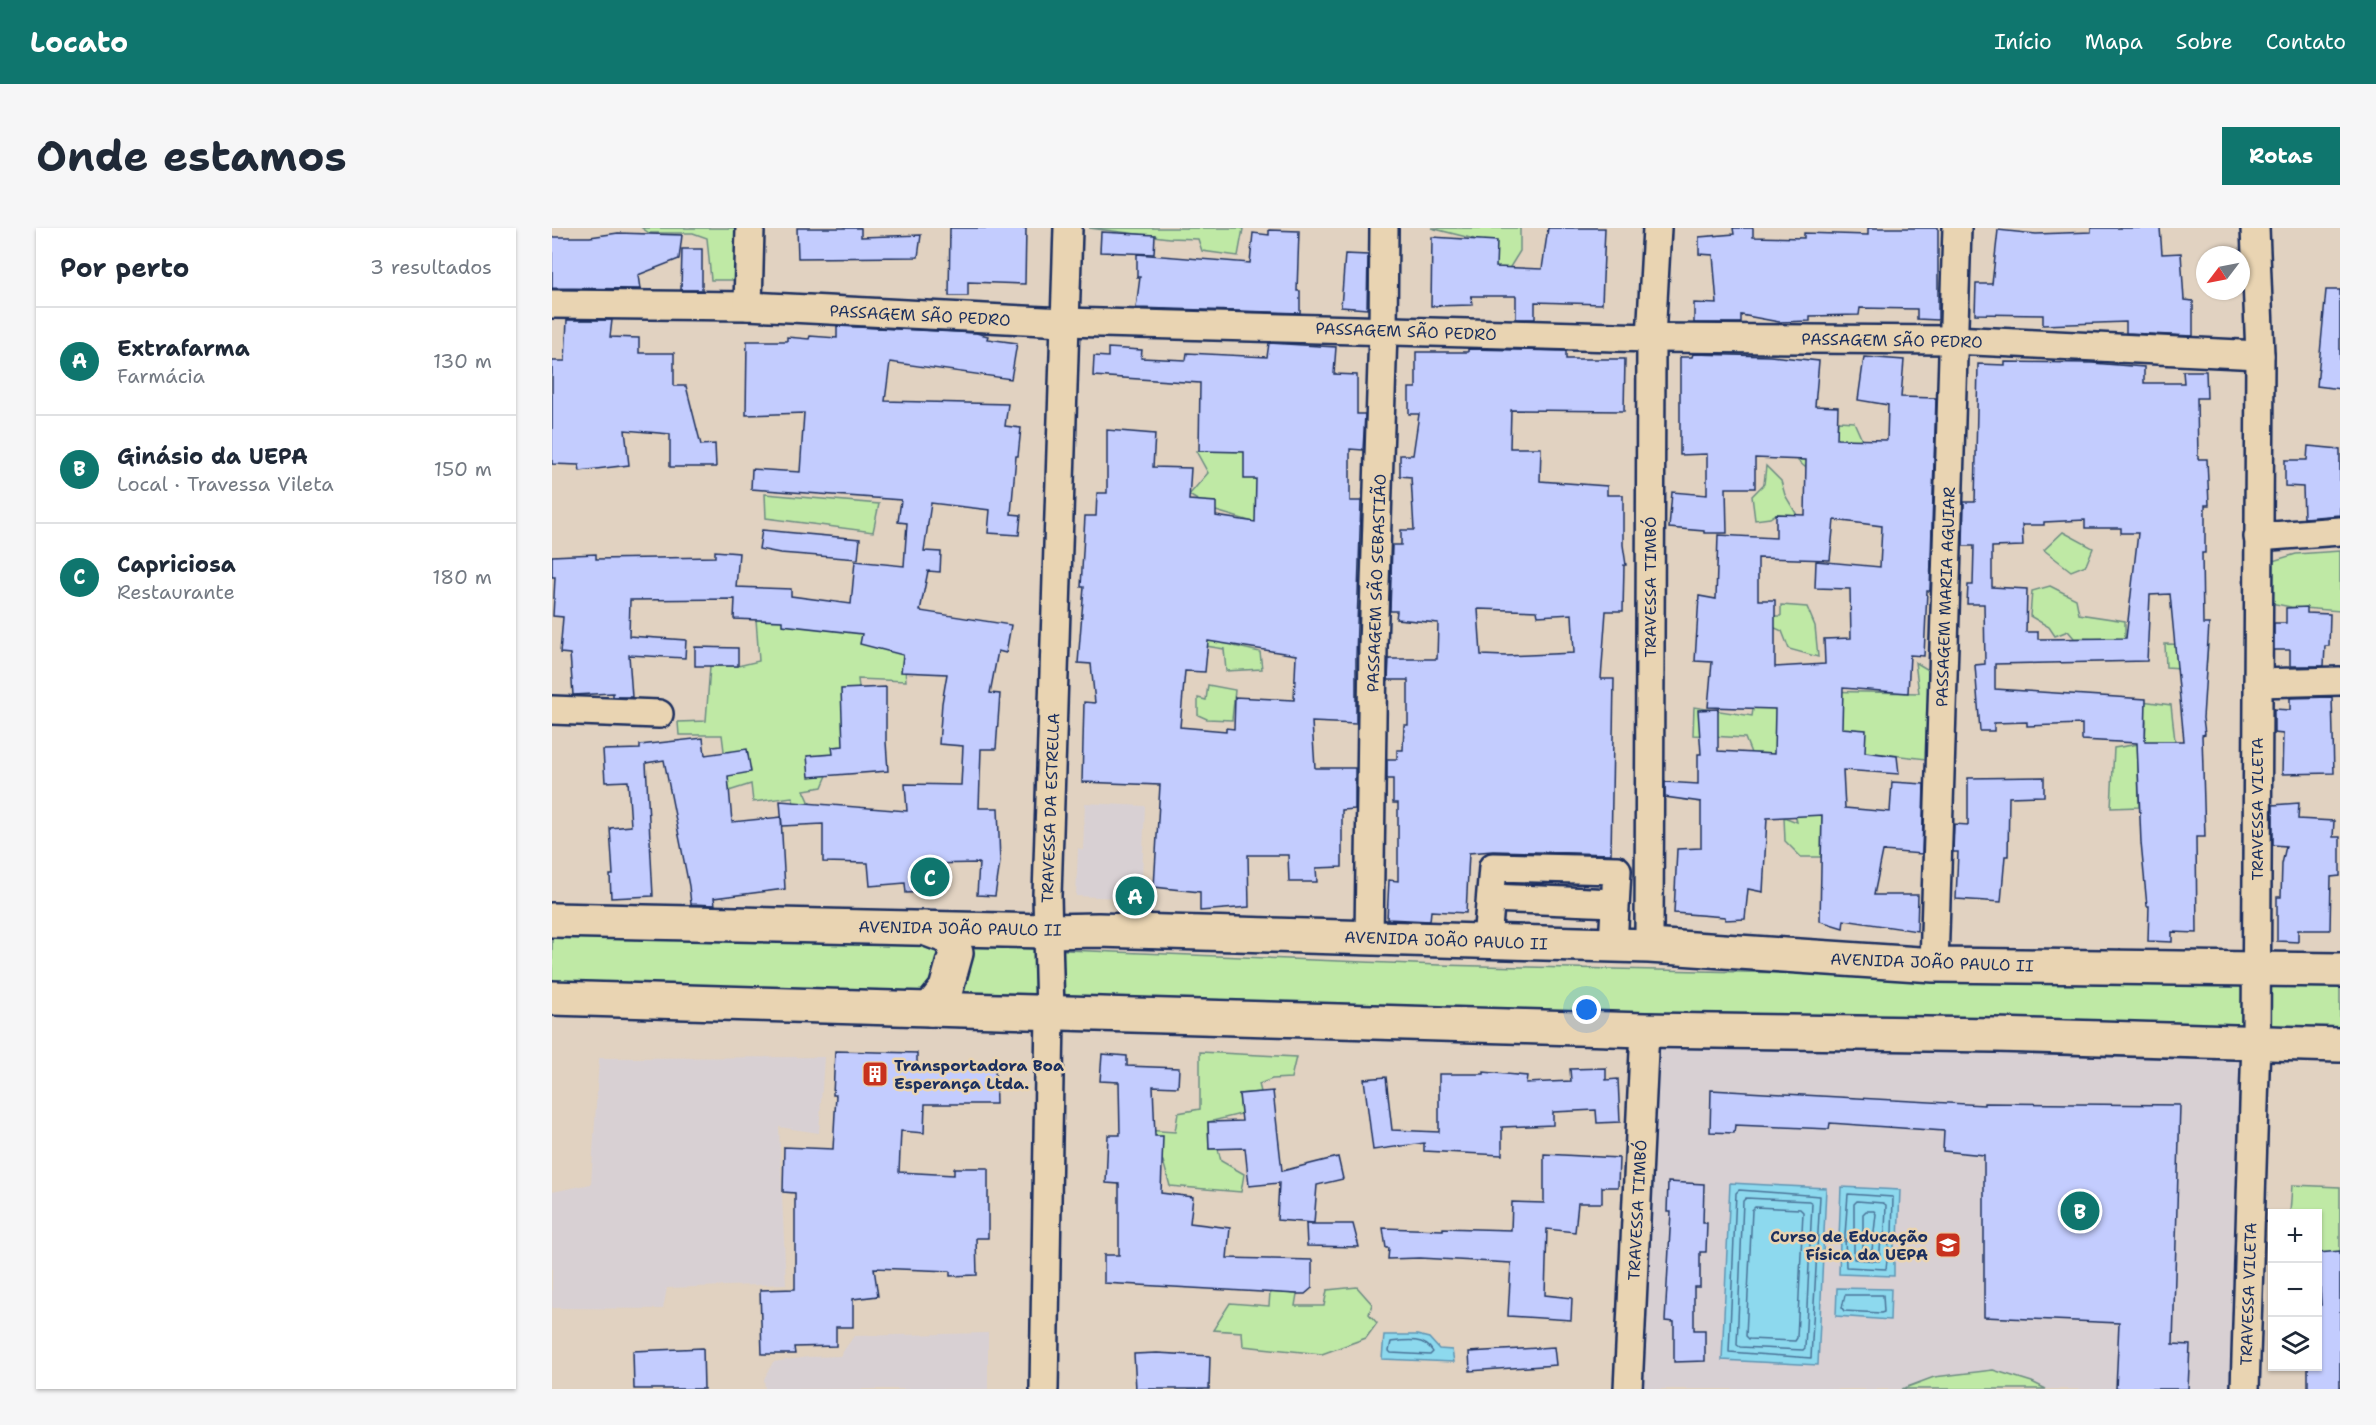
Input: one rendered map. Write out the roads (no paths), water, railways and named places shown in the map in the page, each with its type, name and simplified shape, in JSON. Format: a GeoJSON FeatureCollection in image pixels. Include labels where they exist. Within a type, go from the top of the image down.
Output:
{"type":"FeatureCollection","features":[{"type":"Feature","properties":{"kind":"main road","name":"AVENIDA JOÃO PAULO II"},"geometry":{"type":"LineString","coordinates":[[552,920],[1048,931],[1098,930],[1649,946],[1934,965],[2340,970]]}},
{"type":"Feature","properties":{"kind":"main road"},"geometry":{"type":"LineString","coordinates":[[552,939],[564,930],[607,929],[620,921]]}},
{"type":"Feature","properties":{"kind":"main road"},"geometry":{"type":"LineString","coordinates":[[924,928],[948,937],[956,953],[946,989],[930,1009]]}},
{"type":"Feature","properties":{"kind":"main road"},"geometry":{"type":"LineString","coordinates":[[558,994],[1050,1013],[1645,1030],[2256,1041],[2340,1045]]}},
{"type":"Feature","properties":{"kind":"street"},"geometry":{"type":"LineString","coordinates":[[748,306],[750,228]]}},
{"type":"Feature","properties":{"kind":"street","name":"TRAVESSA DA ESTRELLA"},"geometry":{"type":"LineString","coordinates":[[1044,1389],[1050,1013],[1048,931],[1068,228]]}},
{"type":"Feature","properties":{"kind":"street","name":"PASSAGEM SÃO SEBASTIÃO"},"geometry":{"type":"LineString","coordinates":[[1369,938],[1373,646],[1384,228]]}},
{"type":"Feature","properties":{"kind":"street","name":"TRAVESSA TIMBÓ"},"geometry":{"type":"LineString","coordinates":[[1649,946],[1651,338],[1656,228]]}},
{"type":"Feature","properties":{"kind":"street","name":"PASSAGEM MARIA AGUIAR"},"geometry":{"type":"LineString","coordinates":[[1934,965],[1957,228]]}},
{"type":"Feature","properties":{"kind":"street","name":"TRAVESSA VILETA"},"geometry":{"type":"LineString","coordinates":[[2245,1389],[2257,969],[2259,355],[2255,228]]}},
{"type":"Feature","properties":{"kind":"street","name":"PASSAGEM SÃO PEDRO"},"geometry":{"type":"LineString","coordinates":[[552,304],[748,306],[1065,322],[1651,338],[1953,340],[2259,355]]}},
{"type":"Feature","properties":{"kind":"street"},"geometry":{"type":"LineString","coordinates":[[2258,537],[2340,531]]}},
{"type":"Feature","properties":{"kind":"street"},"geometry":{"type":"LineString","coordinates":[[2258,683],[2340,681]]}},
{"type":"Feature","properties":{"kind":"street"},"geometry":{"type":"LineString","coordinates":[[552,710],[659,714]]}},
{"type":"Feature","properties":{"kind":"street"},"geometry":{"type":"LineString","coordinates":[[1487,941],[1493,867],[1617,870],[1613,945]]}},
{"type":"Feature","properties":{"kind":"street","name":"TRAVESSA TIMBÓ"},"geometry":{"type":"LineString","coordinates":[[1629,1389],[1645,1030]]}},
{"type":"Feature","properties":{"kind":"water"},"geometry":{"type":"Polygon","coordinates":[[[1730,1183],[1826,1188],[1818,1365],[1722,1360],[1730,1183]]]}},
{"type":"Feature","properties":{"kind":"water"},"geometry":{"type":"Polygon","coordinates":[[[1841,1187],[1900,1190],[1898,1241],[1839,1239],[1841,1187]]]}},
{"type":"Feature","properties":{"kind":"water"},"geometry":{"type":"Polygon","coordinates":[[[1840,1241],[1894,1242],[1894,1276],[1839,1274],[1840,1241]]]}},
{"type":"Feature","properties":{"kind":"water"},"geometry":{"type":"Polygon","coordinates":[[[1837,1288],[1891,1289],[1890,1320],[1836,1316],[1837,1288]]]}},
{"type":"Feature","properties":{"kind":"water"},"geometry":{"type":"Polygon","coordinates":[[[1384,1335],[1417,1335],[1429,1338],[1439,1349],[1452,1350],[1454,1362],[1382,1359],[1384,1335]]]}},
{"type":"Feature","properties":{"kind":"place","name":"Capriciosa"},"geometry":{"type":"Point","coordinates":[930,877]}},
{"type":"Feature","properties":{"kind":"place","name":"Extrafarma"},"geometry":{"type":"Point","coordinates":[1135,896]}},
{"type":"Feature","properties":{"kind":"place","name":"Transportadora Boa Esperança Ltda."},"geometry":{"type":"Point","coordinates":[875,1074]}},
{"type":"Feature","properties":{"kind":"place","name":"Ginásio da UEPA"},"geometry":{"type":"Point","coordinates":[2080,1211]}},
{"type":"Feature","properties":{"kind":"place","name":"Curso de Educação Física da UEPA"},"geometry":{"type":"Point","coordinates":[1948,1245]}}]}
